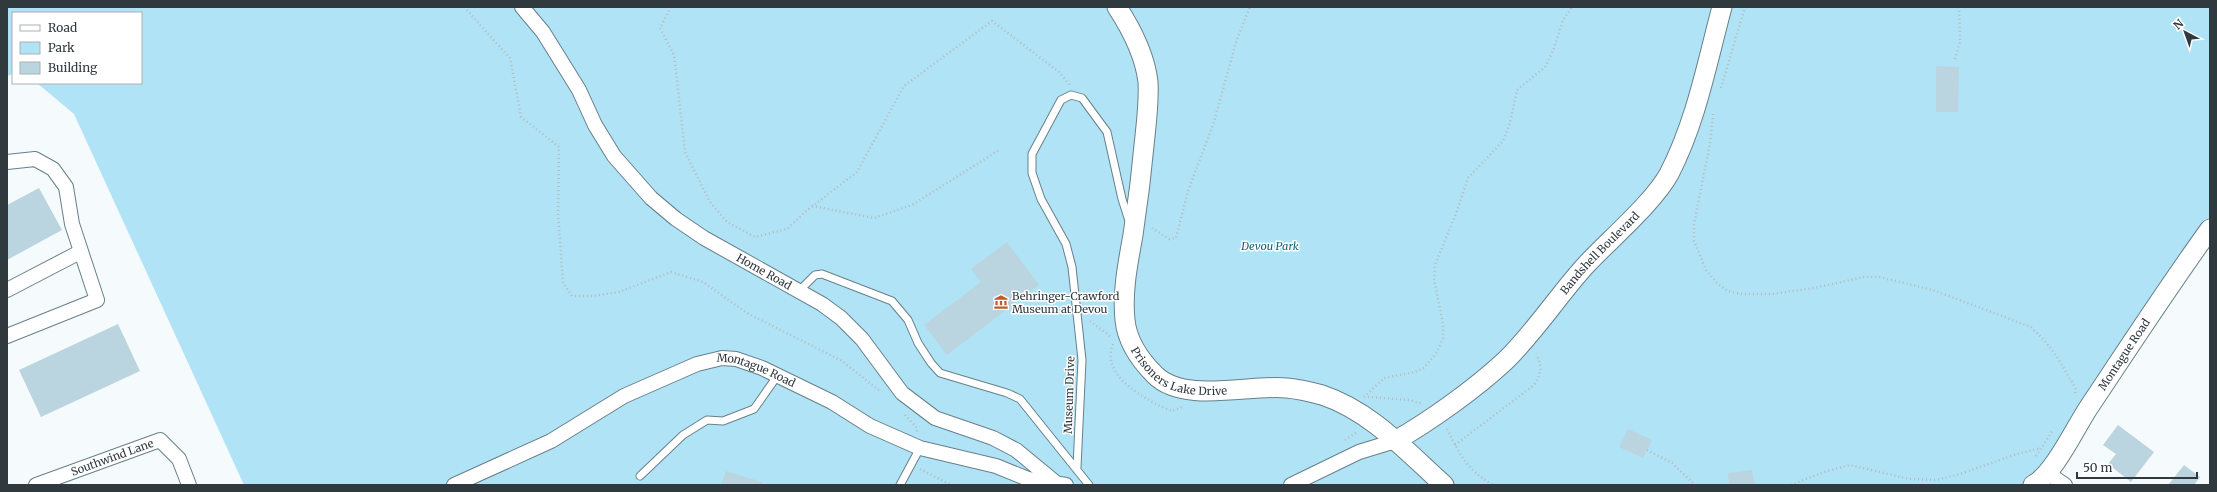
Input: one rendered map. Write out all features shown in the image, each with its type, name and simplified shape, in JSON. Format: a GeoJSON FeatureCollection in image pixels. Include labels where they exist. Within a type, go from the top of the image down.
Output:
{"type":"FeatureCollection","features":[{"type":"Feature","properties":{"kind":"street","name":"Home Road"},"geometry":{"type":"LineString","coordinates":[[522,7],[543,32],[579,90],[595,125],[614,156],[629,175],[676,219],[704,238],[822,304],[841,318],[862,339],[902,393],[935,418],[993,438],[1016,450],[1061,484]]}},
{"type":"Feature","properties":{"kind":"street","name":"Prisoners Lake Drive"},"geometry":{"type":"LineString","coordinates":[[1117,7],[1128,25],[1141,52],[1148,82],[1143,164],[1129,204],[1133,233],[1125,277],[1125,321],[1130,340],[1139,358],[1157,377],[1169,384],[1191,390],[1216,391],[1286,388],[1322,395],[1359,412],[1394,441]]}},
{"type":"Feature","properties":{"kind":"street","name":"Bandshell Boulevard"},"geometry":{"type":"LineString","coordinates":[[1394,441],[1478,384],[1505,361],[1540,322],[1584,268],[1646,203],[1668,176],[1685,141],[1693,116],[1722,7]]}},
{"type":"Feature","properties":{"kind":"street"},"geometry":{"type":"LineString","coordinates":[[7,162],[35,159],[53,168],[66,187],[72,224],[97,300],[7,336]]}},
{"type":"Feature","properties":{"kind":"street","name":"Montague Road"},"geometry":{"type":"LineString","coordinates":[[2041,481],[2153,309],[2210,229]]}},
{"type":"Feature","properties":{"kind":"street"},"geometry":{"type":"LineString","coordinates":[[7,290],[80,252]]}},
{"type":"Feature","properties":{"kind":"street","name":"Montague Road"},"geometry":{"type":"LineString","coordinates":[[454,485],[545,444],[624,396],[697,364],[722,358],[736,359],[778,375],[832,402],[870,426],[920,448],[996,466],[1028,479],[1061,484]]}},
{"type":"Feature","properties":{"kind":"street","name":"Southwind Lane"},"geometry":{"type":"LineString","coordinates":[[36,485],[160,440],[179,459],[189,485]]}},
{"type":"Feature","properties":{"kind":"street"},"geometry":{"type":"LineString","coordinates":[[1291,485],[1358,452],[1394,441],[1444,485]]}},
{"type":"Feature","properties":{"kind":"street"},"geometry":{"type":"LineString","coordinates":[[2041,481],[2066,485]]}},
{"type":"Feature","properties":{"kind":"lane","name":"Museum Drive"},"geometry":{"type":"LineString","coordinates":[[1077,467],[1082,360],[1072,266],[1066,244],[1041,199],[1032,173],[1032,154],[1062,100],[1071,96],[1082,98]]}},
{"type":"Feature","properties":{"kind":"lane"},"geometry":{"type":"LineString","coordinates":[[1082,98],[1107,132],[1129,204]]}},
{"type":"Feature","properties":{"kind":"lane"},"geometry":{"type":"LineString","coordinates":[[799,291],[815,275],[822,274],[892,301],[908,320],[918,343],[931,363],[940,373],[1007,393],[1020,399],[1077,467],[1089,485]]}},
{"type":"Feature","properties":{"kind":"lane"},"geometry":{"type":"LineString","coordinates":[[640,476],[684,435],[707,420],[723,421],[754,409],[778,375]]}},
{"type":"Feature","properties":{"kind":"lane"},"geometry":{"type":"LineString","coordinates":[[900,485],[920,448]]}},
{"type":"Feature","properties":{"kind":"path"},"geometry":{"type":"LineString","coordinates":[[464,7],[510,58],[521,117],[559,147],[558,214],[563,283],[572,296],[592,296],[619,292],[671,272],[703,282],[748,313],[842,361],[884,395]]}},
{"type":"Feature","properties":{"kind":"path"},"geometry":{"type":"LineString","coordinates":[[671,7],[660,28],[674,55],[685,152],[710,202],[727,222],[755,237],[787,229],[812,206],[857,172],[904,86],[992,21],[1059,72],[1082,98]]}},
{"type":"Feature","properties":{"kind":"path"},"geometry":{"type":"LineString","coordinates":[[1129,204],[1160,235],[1169,239],[1176,238],[1188,191],[1213,125],[1237,38],[1250,7]]}},
{"type":"Feature","properties":{"kind":"path"},"geometry":{"type":"LineString","coordinates":[[1425,405],[1408,400],[1364,397],[1384,378],[1415,372],[1424,368],[1437,352],[1443,338],[1443,324],[1434,279],[1435,265],[1457,211],[1468,178],[1503,142],[1510,123],[1517,90],[1545,67],[1553,51],[1563,20],[1572,7]]}},
{"type":"Feature","properties":{"kind":"path"},"geometry":{"type":"LineString","coordinates":[[1720,90],[1745,7]]}},
{"type":"Feature","properties":{"kind":"path"},"geometry":{"type":"LineString","coordinates":[[1955,59],[1960,42],[1959,7]]}},
{"type":"Feature","properties":{"kind":"path"},"geometry":{"type":"LineString","coordinates":[[1713,112],[1710,144],[1694,224],[1694,241],[1706,270],[1718,284],[1728,291],[1741,294],[1772,294],[1808,289],[1864,277],[1879,277],[1933,290],[2031,327],[2045,341],[2057,357],[2076,390],[2075,396]]}},
{"type":"Feature","properties":{"kind":"path"},"geometry":{"type":"LineString","coordinates":[[812,206],[874,218],[912,205],[999,150]]}},
{"type":"Feature","properties":{"kind":"path"},"geometry":{"type":"LineString","coordinates":[[1094,324],[1115,340],[1112,348],[1113,365],[1118,374],[1134,391],[1151,402],[1172,411],[1185,406]]}},
{"type":"Feature","properties":{"kind":"path"},"geometry":{"type":"LineString","coordinates":[[901,411],[916,428],[920,448]]}},
{"type":"Feature","properties":{"kind":"path"},"geometry":{"type":"LineString","coordinates":[[1446,427],[1463,460],[1471,470],[1493,485]]}},
{"type":"Feature","properties":{"kind":"path"},"geometry":{"type":"LineString","coordinates":[[2034,460],[2054,428]]}},
{"type":"Feature","properties":{"kind":"path"},"geometry":{"type":"LineString","coordinates":[[1791,485],[1824,472],[1850,465],[1909,479],[1936,480],[1960,474],[2028,450],[2042,448]]}},
{"type":"Feature","properties":{"kind":"path"},"geometry":{"type":"LineString","coordinates":[[1647,450],[1672,463],[1695,485]]}},
{"type":"Feature","properties":{"kind":"path"},"geometry":{"type":"LineString","coordinates":[[912,463],[930,476],[950,485]]}},
{"type":"Feature","properties":{"kind":"green space","name":"Devou Park"},"geometry":{"type":"Polygon","coordinates":[[[7,7],[2210,7],[2210,229],[2049,473],[2065,485],[244,485],[74,114],[38,84],[142,84],[142,12],[12,12],[12,74],[7,76],[7,7]]]}},
{"type":"Feature","properties":{"kind":"building"},"geometry":{"type":"Polygon","coordinates":[[[1936,66],[1959,67],[1958,112],[1936,112],[1936,66]]]}},
{"type":"Feature","properties":{"kind":"building"},"geometry":{"type":"Polygon","coordinates":[[[39,188],[62,230],[7,260],[7,205],[39,188]]]}},
{"type":"Feature","properties":{"kind":"building","name":"Behringer-Crawford Museum at Devou"},"geometry":{"type":"Polygon","coordinates":[[[1007,242],[1039,285],[947,355],[924,325],[981,282],[971,269],[1007,242]]]}},
{"type":"Feature","properties":{"kind":"building"},"geometry":{"type":"Polygon","coordinates":[[[118,324],[140,371],[41,417],[19,370],[118,324]]]}},
{"type":"Feature","properties":{"kind":"building"},"geometry":{"type":"Polygon","coordinates":[[[2118,425],[2154,452],[2131,482],[2108,464],[2116,454],[2103,445],[2118,425]]]}},
{"type":"Feature","properties":{"kind":"building"},"geometry":{"type":"Polygon","coordinates":[[[1628,429],[1652,440],[1643,458],[1619,447],[1628,429]]]}},
{"type":"Feature","properties":{"kind":"building"},"geometry":{"type":"Polygon","coordinates":[[[2184,465],[2200,477],[2194,485],[2168,485],[2184,465]]]}},
{"type":"Feature","properties":{"kind":"building"},"geometry":{"type":"Polygon","coordinates":[[[1752,470],[1755,485],[1729,485],[1728,473],[1752,470]]]}},
{"type":"Feature","properties":{"kind":"building"},"geometry":{"type":"Polygon","coordinates":[[[726,471],[762,482],[762,485],[721,485],[726,471]]]}},
{"type":"Feature","properties":{"kind":"place","name":"Behringer-Crawford Museum at Devou"},"geometry":{"type":"Point","coordinates":[1001,302]}}]}
